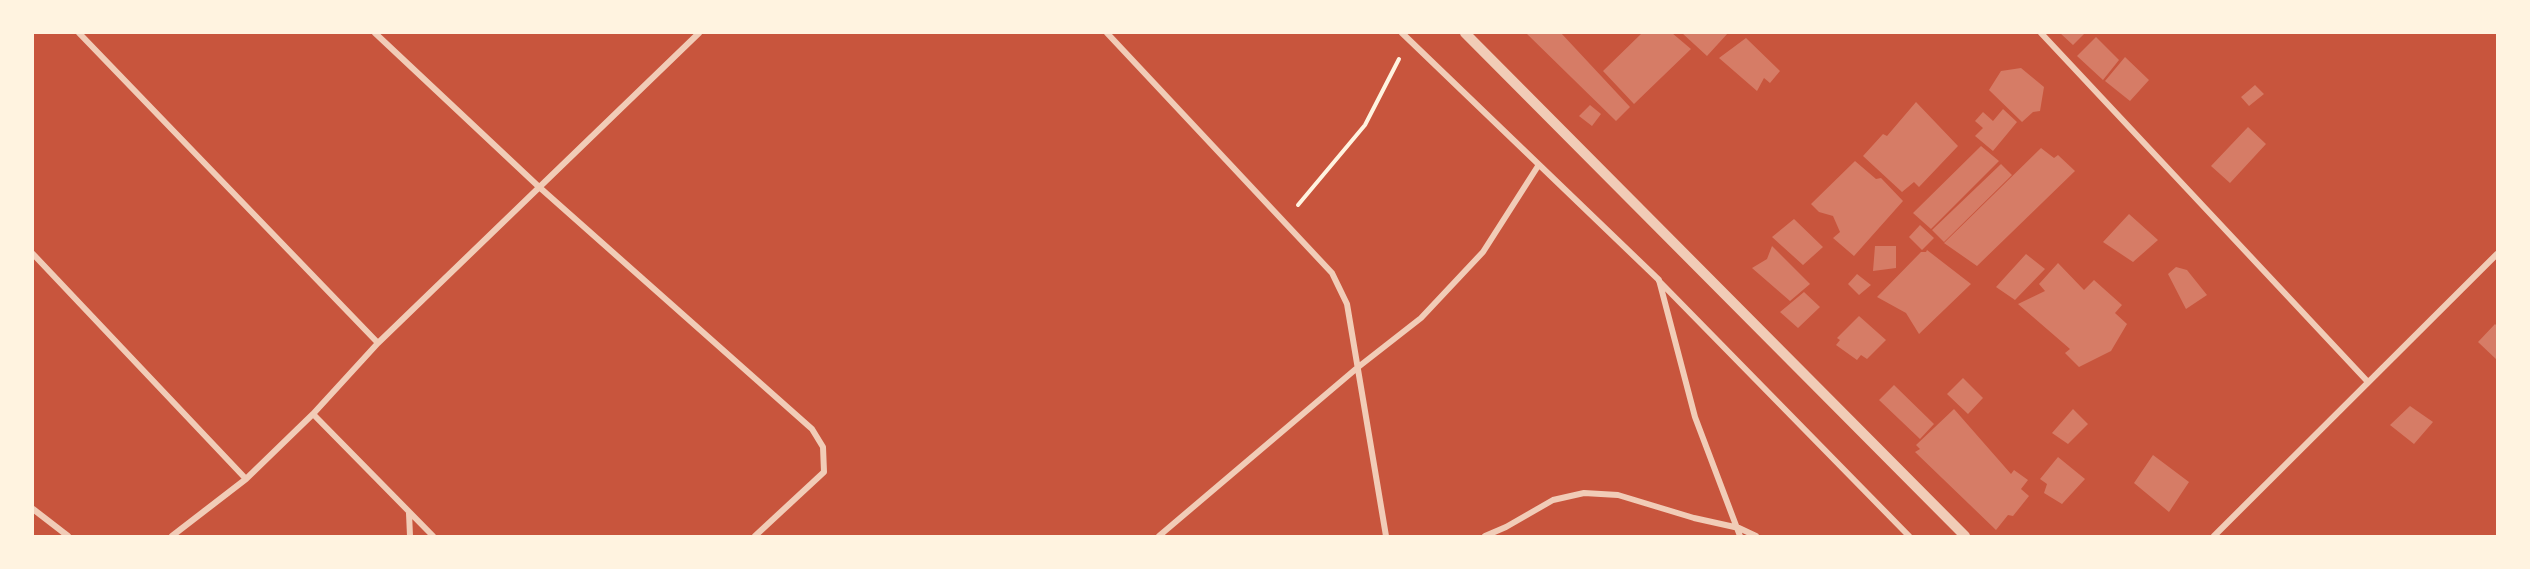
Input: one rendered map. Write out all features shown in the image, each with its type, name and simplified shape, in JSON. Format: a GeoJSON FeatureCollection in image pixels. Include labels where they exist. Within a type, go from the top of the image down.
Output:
{"type":"FeatureCollection","features":[{"type":"Feature","properties":{"kind":"street"},"geometry":{"type":"LineString","coordinates":[[79,33],[378,343]]}},
{"type":"Feature","properties":{"kind":"street"},"geometry":{"type":"LineString","coordinates":[[375,33],[538,186],[812,429],[823,447],[824,472],[755,536]]}},
{"type":"Feature","properties":{"kind":"street"},"geometry":{"type":"LineString","coordinates":[[172,536],[246,479],[313,414],[378,343],[699,33]]}},
{"type":"Feature","properties":{"kind":"street"},"geometry":{"type":"LineString","coordinates":[[1107,33],[1332,273],[1347,304],[1386,536]]}},
{"type":"Feature","properties":{"kind":"street"},"geometry":{"type":"LineString","coordinates":[[1402,33],[1659,280],[1909,536]]}},
{"type":"Feature","properties":{"kind":"street"},"geometry":{"type":"LineString","coordinates":[[1466,33],[1965,536]]}},
{"type":"Feature","properties":{"kind":"street"},"geometry":{"type":"LineString","coordinates":[[2041,33],[2368,382]]}},
{"type":"Feature","properties":{"kind":"street"},"geometry":{"type":"LineString","coordinates":[[1159,536],[1357,368],[1421,318],[1483,252],[1538,166]]}},
{"type":"Feature","properties":{"kind":"street"},"geometry":{"type":"LineString","coordinates":[[33,254],[246,479]]}},
{"type":"Feature","properties":{"kind":"street"},"geometry":{"type":"LineString","coordinates":[[2214,536],[2497,254]]}},
{"type":"Feature","properties":{"kind":"street"},"geometry":{"type":"LineString","coordinates":[[1659,280],[1695,417],[1739,528],[1740,536]]}},
{"type":"Feature","properties":{"kind":"street"},"geometry":{"type":"LineString","coordinates":[[313,414],[433,536]]}},
{"type":"Feature","properties":{"kind":"street"},"geometry":{"type":"LineString","coordinates":[[1485,536],[1506,528],[1553,500],[1584,493],[1618,495],[1694,518],[1739,528],[1756,536]]}},
{"type":"Feature","properties":{"kind":"street"},"geometry":{"type":"LineString","coordinates":[[33,509],[68,536]]}},
{"type":"Feature","properties":{"kind":"street"},"geometry":{"type":"LineString","coordinates":[[409,513],[410,536]]}},
{"type":"Feature","properties":{"kind":"path"},"geometry":{"type":"LineString","coordinates":[[1284,223],[1365,125],[1409,39]]}},
{"type":"Feature","properties":{"kind":"building"},"geometry":{"type":"Polygon","coordinates":[[[1526,33],[1561,33],[1630,107],[1616,121],[1526,33]]]}},
{"type":"Feature","properties":{"kind":"building"},"geometry":{"type":"Polygon","coordinates":[[[1642,33],[1672,33],[1691,49],[1634,104],[1603,71],[1642,33]]]}},
{"type":"Feature","properties":{"kind":"building"},"geometry":{"type":"Polygon","coordinates":[[[1682,33],[1728,33],[1707,56],[1682,33]]]}},
{"type":"Feature","properties":{"kind":"building"},"geometry":{"type":"Polygon","coordinates":[[[2060,33],[2085,33],[2073,45],[2060,33]]]}},
{"type":"Feature","properties":{"kind":"building"},"geometry":{"type":"Polygon","coordinates":[[[2096,37],[2119,60],[2103,80],[2077,56],[2096,37]]]}},
{"type":"Feature","properties":{"kind":"building"},"geometry":{"type":"Polygon","coordinates":[[[1746,38],[1780,71],[1770,83],[1764,78],[1757,91],[1719,58],[1746,38]]]}},
{"type":"Feature","properties":{"kind":"building"},"geometry":{"type":"Polygon","coordinates":[[[2125,57],[2149,80],[2130,101],[2105,81],[2125,57]]]}},
{"type":"Feature","properties":{"kind":"building"},"geometry":{"type":"Polygon","coordinates":[[[2021,68],[2044,87],[2040,111],[2033,112],[2022,122],[1989,90],[2001,71],[2021,68]]]}},
{"type":"Feature","properties":{"kind":"building"},"geometry":{"type":"Polygon","coordinates":[[[2255,85],[2264,94],[2249,106],[2241,97],[2255,85]]]}},
{"type":"Feature","properties":{"kind":"building"},"geometry":{"type":"Polygon","coordinates":[[[1916,102],[1958,146],[1919,187],[1914,182],[1902,192],[1863,156],[1883,134],[1887,136],[1916,102]]]}},
{"type":"Feature","properties":{"kind":"building"},"geometry":{"type":"Polygon","coordinates":[[[1590,105],[1601,114],[1592,126],[1579,116],[1590,105]]]}},
{"type":"Feature","properties":{"kind":"building"},"geometry":{"type":"Polygon","coordinates":[[[2003,109],[2017,122],[1993,151],[1975,136],[1983,128],[1975,121],[1983,112],[1993,121],[2003,109]]]}},
{"type":"Feature","properties":{"kind":"building"},"geometry":{"type":"Polygon","coordinates":[[[2248,127],[2266,144],[2230,183],[2211,166],[2248,127]]]}},
{"type":"Feature","properties":{"kind":"building"},"geometry":{"type":"Polygon","coordinates":[[[1981,146],[1999,161],[1931,229],[1913,213],[1981,146]]]}},
{"type":"Feature","properties":{"kind":"building"},"geometry":{"type":"Polygon","coordinates":[[[2041,148],[2054,158],[2058,155],[2075,171],[1977,266],[1944,243],[2041,148]]]}},
{"type":"Feature","properties":{"kind":"building"},"geometry":{"type":"Polygon","coordinates":[[[1855,161],[1876,179],[1881,178],[1903,201],[1854,256],[1833,238],[1840,232],[1833,216],[1819,212],[1811,204],[1855,161]]]}},
{"type":"Feature","properties":{"kind":"building"},"geometry":{"type":"Polygon","coordinates":[[[2001,164],[2012,175],[1944,242],[1932,230],[2001,164]]]}},
{"type":"Feature","properties":{"kind":"building"},"geometry":{"type":"Polygon","coordinates":[[[2129,214],[2158,240],[2133,262],[2103,242],[2129,214]]]}},
{"type":"Feature","properties":{"kind":"building"},"geometry":{"type":"Polygon","coordinates":[[[1794,219],[1823,247],[1803,265],[1772,237],[1794,219]]]}},
{"type":"Feature","properties":{"kind":"building"},"geometry":{"type":"Polygon","coordinates":[[[1920,225],[1934,238],[1922,250],[1909,237],[1920,225]]]}},
{"type":"Feature","properties":{"kind":"building"},"geometry":{"type":"Polygon","coordinates":[[[1772,246],[1810,284],[1790,301],[1752,268],[1767,259],[1772,246]]]}},
{"type":"Feature","properties":{"kind":"building"},"geometry":{"type":"Polygon","coordinates":[[[1875,246],[1896,246],[1896,268],[1873,271],[1875,246]]]}},
{"type":"Feature","properties":{"kind":"building"},"geometry":{"type":"Polygon","coordinates":[[[1927,250],[1971,284],[1919,334],[1906,313],[1877,297],[1921,252],[1927,250]]]}},
{"type":"Feature","properties":{"kind":"building"},"geometry":{"type":"Polygon","coordinates":[[[2026,254],[2045,269],[2015,300],[1996,287],[2026,254]]]}},
{"type":"Feature","properties":{"kind":"building"},"geometry":{"type":"Polygon","coordinates":[[[2058,263],[2084,290],[2094,280],[2122,305],[2115,313],[2127,324],[2111,351],[2079,367],[2065,353],[2070,349],[2018,304],[2045,291],[2039,284],[2058,263]]]}},
{"type":"Feature","properties":{"kind":"building"},"geometry":{"type":"Polygon","coordinates":[[[2176,267],[2187,270],[2207,295],[2186,309],[2168,274],[2176,267]]]}},
{"type":"Feature","properties":{"kind":"building"},"geometry":{"type":"Polygon","coordinates":[[[1857,274],[1871,285],[1859,295],[1848,284],[1857,274]]]}},
{"type":"Feature","properties":{"kind":"building"},"geometry":{"type":"Polygon","coordinates":[[[1804,292],[1820,307],[1798,328],[1780,312],[1804,292]]]}},
{"type":"Feature","properties":{"kind":"building"},"geometry":{"type":"Polygon","coordinates":[[[1859,316],[1886,340],[1867,359],[1861,355],[1857,360],[1836,345],[1840,340],[1837,338],[1859,316]]]}},
{"type":"Feature","properties":{"kind":"building"},"geometry":{"type":"Polygon","coordinates":[[[2495,324],[2497,326],[2497,360],[2478,342],[2495,324]]]}},
{"type":"Feature","properties":{"kind":"building"},"geometry":{"type":"Polygon","coordinates":[[[1963,378],[1983,398],[1968,414],[1947,394],[1963,378]]]}},
{"type":"Feature","properties":{"kind":"building"},"geometry":{"type":"Polygon","coordinates":[[[1894,385],[1934,424],[1920,439],[1879,400],[1894,385]]]}},
{"type":"Feature","properties":{"kind":"building"},"geometry":{"type":"Polygon","coordinates":[[[2410,406],[2433,422],[2414,444],[2390,425],[2410,406]]]}},
{"type":"Feature","properties":{"kind":"building"},"geometry":{"type":"Polygon","coordinates":[[[1954,409],[2011,474],[2014,470],[2028,480],[2021,489],[2029,496],[2013,516],[2008,515],[1996,530],[1915,452],[1920,449],[1916,445],[1954,409]]]}},
{"type":"Feature","properties":{"kind":"building"},"geometry":{"type":"Polygon","coordinates":[[[2073,409],[2088,424],[2068,444],[2052,433],[2073,409]]]}},
{"type":"Feature","properties":{"kind":"building"},"geometry":{"type":"Polygon","coordinates":[[[2153,455],[2189,482],[2169,512],[2134,483],[2153,455]]]}},
{"type":"Feature","properties":{"kind":"building"},"geometry":{"type":"Polygon","coordinates":[[[2058,457],[2085,479],[2062,504],[2044,493],[2047,484],[2040,479],[2058,457]]]}}]}
